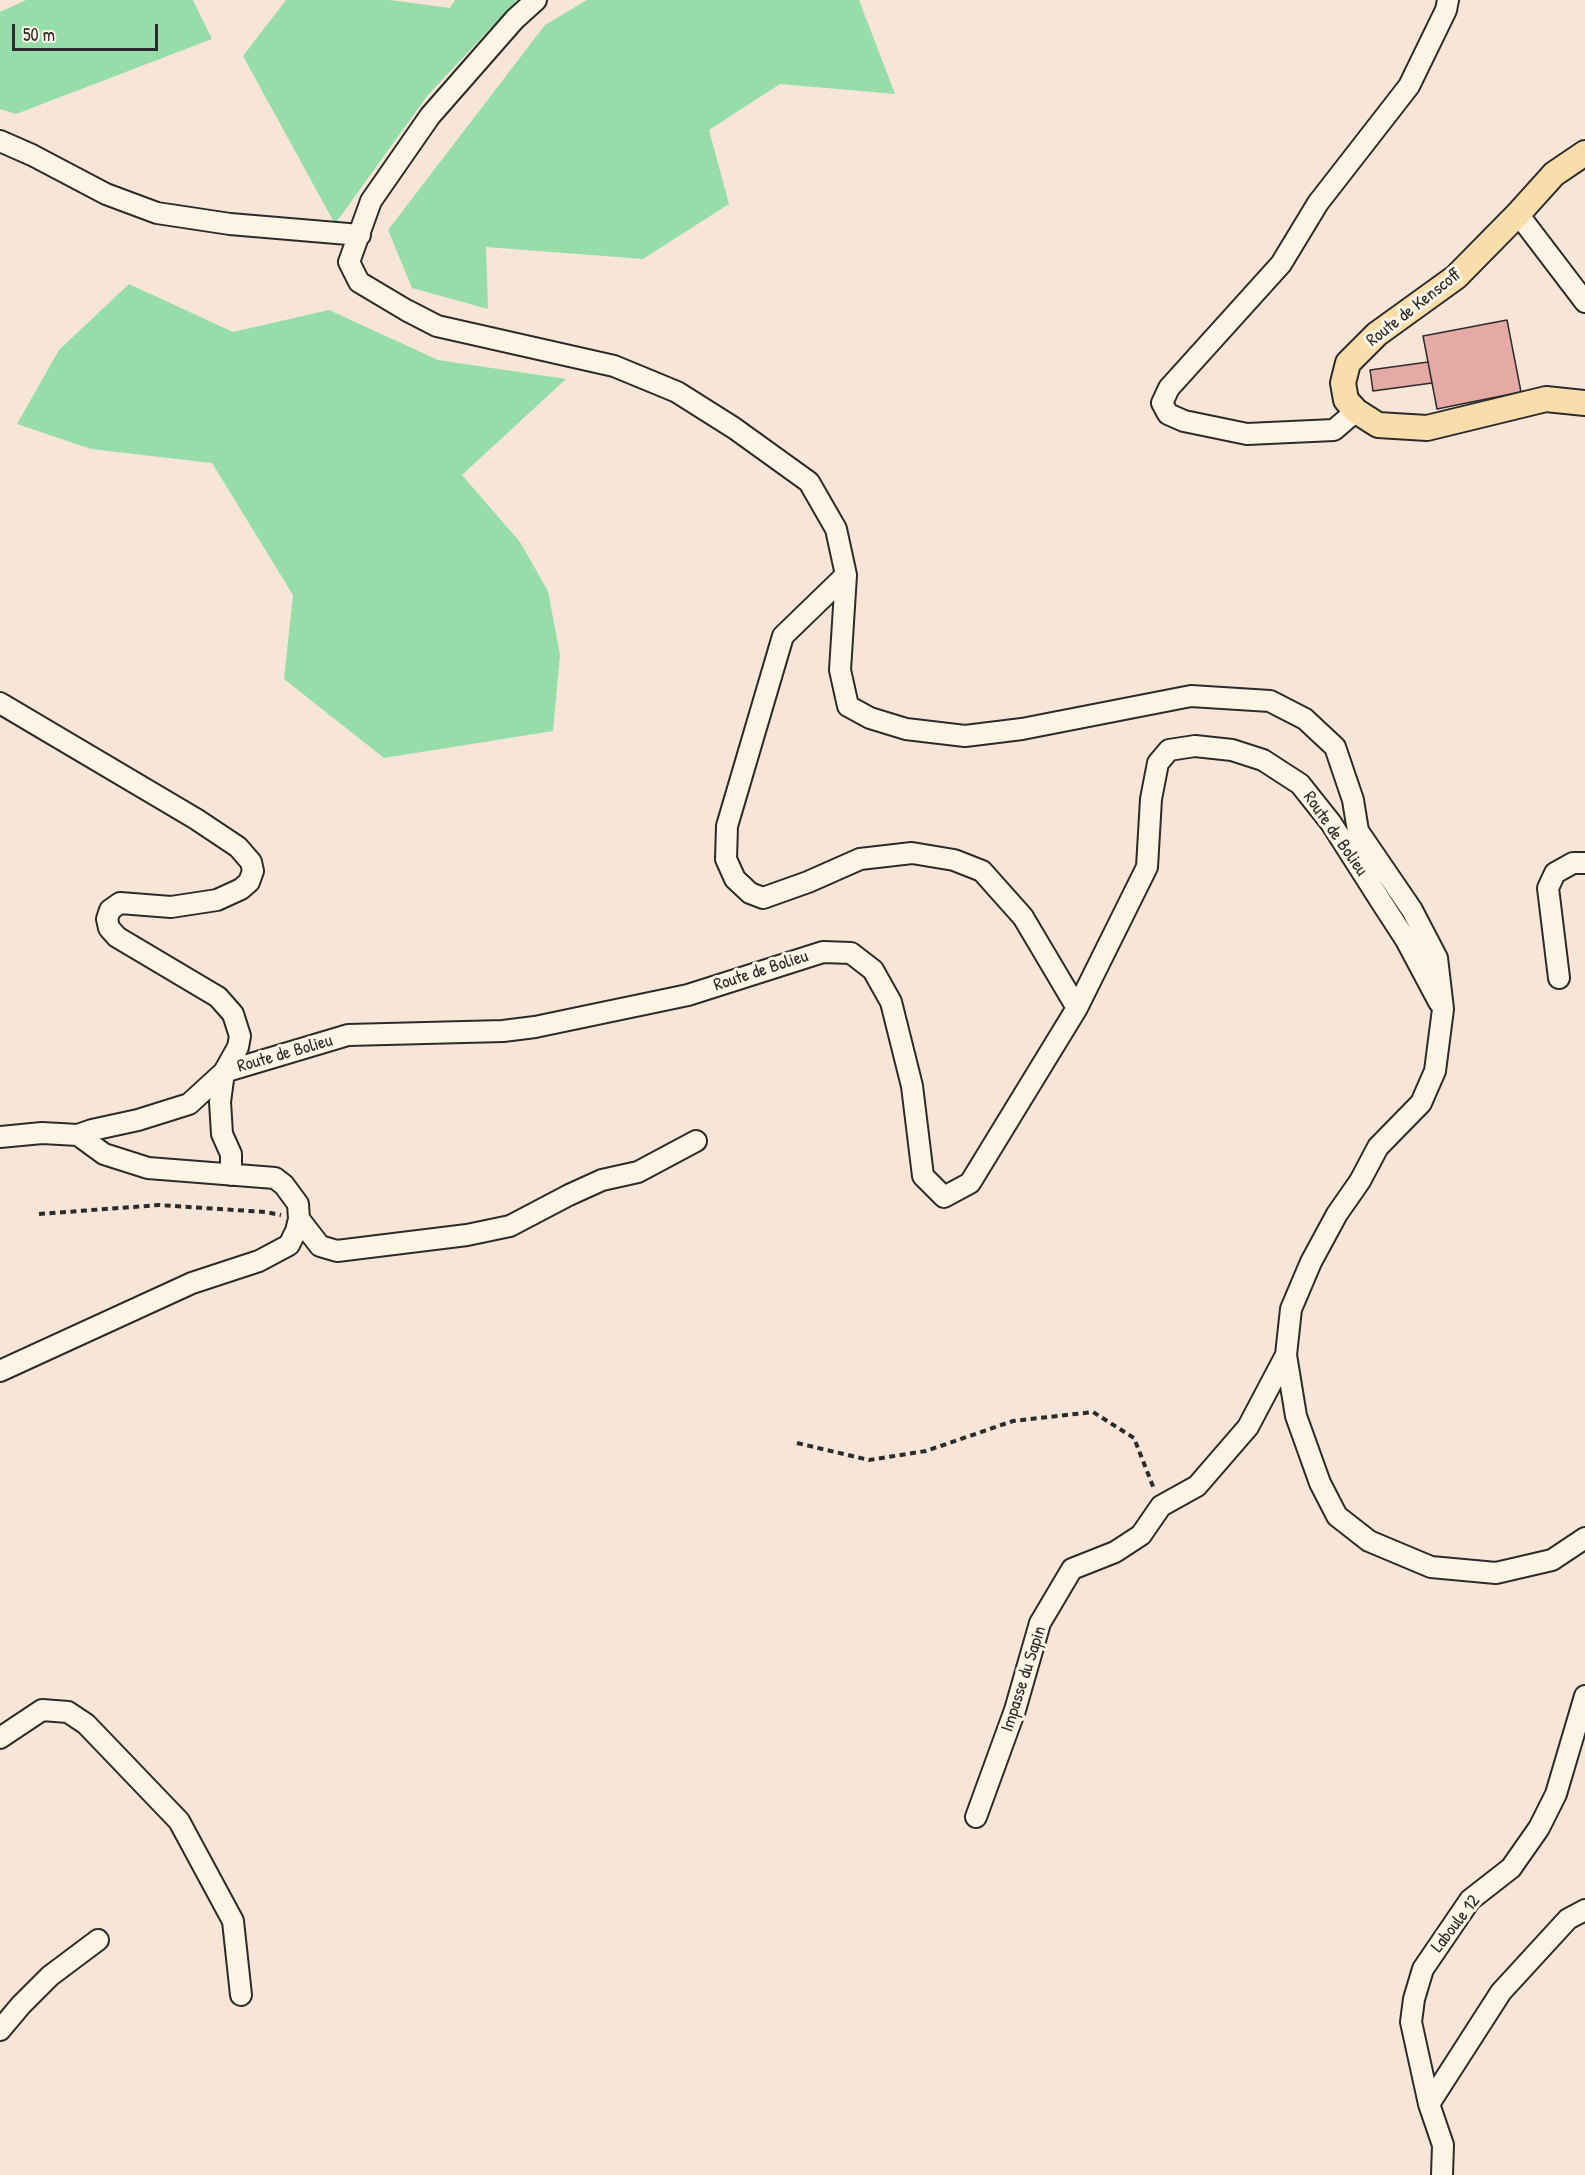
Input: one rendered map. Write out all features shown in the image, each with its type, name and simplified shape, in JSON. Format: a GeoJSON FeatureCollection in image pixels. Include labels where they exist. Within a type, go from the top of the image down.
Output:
{"type":"FeatureCollection","features":[{"type":"Feature","properties":{"kind":"main road","name":"Route de Kenscoff"},"geometry":{"type":"LineString","coordinates":[[1356,411],[1346,400],[1343,383],[1348,363],[1377,334],[1456,277],[1554,174],[1585,153]]}},
{"type":"Feature","properties":{"kind":"main road"},"geometry":{"type":"LineString","coordinates":[[1356,411],[1378,425],[1427,428],[1546,399],[1585,403]]}},
{"type":"Feature","properties":{"kind":"street"},"geometry":{"type":"LineString","coordinates":[[536,0],[515,19],[430,116],[371,201],[350,262],[359,282],[437,326],[614,366],[677,392],[734,428],[809,482],[836,529],[846,575],[840,670],[848,706],[870,718],[906,729],[965,736],[1022,729],[1191,696],[1270,701],[1305,719],[1335,747],[1353,800],[1358,831],[1412,910],[1437,958],[1443,1009],[1435,1071],[1421,1103],[1378,1147],[1311,1262],[1290,1310],[1286,1355],[1296,1416],[1320,1483],[1337,1516],[1369,1541],[1431,1567],[1496,1573],[1552,1560],[1585,1538]]}},
{"type":"Feature","properties":{"kind":"street"},"geometry":{"type":"LineString","coordinates":[[1356,411],[1334,430],[1247,434],[1184,421],[1168,414],[1162,403],[1169,388],[1281,264],[1318,203],[1409,86],[1446,10],[1448,0]]}},
{"type":"Feature","properties":{"kind":"street"},"geometry":{"type":"LineString","coordinates":[[0,141],[106,194],[157,213],[230,224],[360,235]]}},
{"type":"Feature","properties":{"kind":"street"},"geometry":{"type":"LineString","coordinates":[[1518,214],[1585,302]]}},
{"type":"Feature","properties":{"kind":"street"},"geometry":{"type":"LineString","coordinates":[[846,575],[783,636],[727,826],[726,859],[735,879],[750,893],[763,898],[808,882],[860,859],[912,853],[954,860],[982,871],[1023,917],[1077,1008]]}},
{"type":"Feature","properties":{"kind":"street","name":"Route de Bolieu"},"geometry":{"type":"LineString","coordinates":[[0,703],[196,819],[238,847],[251,862],[253,871],[249,882],[241,889],[217,900],[171,907],[120,903],[110,910],[107,919],[109,928],[117,938],[218,997],[232,1014],[240,1035],[238,1047],[224,1072]]}},
{"type":"Feature","properties":{"kind":"street","name":"Route de Bolieu"},"geometry":{"type":"LineString","coordinates":[[224,1072],[348,1035],[535,1027],[688,995],[822,951],[851,953],[873,970],[891,1002],[912,1086],[923,1176],[944,1197],[970,1183],[1077,1008],[1147,867],[1151,799],[1158,763],[1169,750],[1195,746],[1232,750],[1263,760],[1300,784],[1330,823],[1406,940],[1443,1009]]}},
{"type":"Feature","properties":{"kind":"street"},"geometry":{"type":"LineString","coordinates":[[1559,978],[1548,888],[1555,873],[1573,863],[1585,863]]}},
{"type":"Feature","properties":{"kind":"street"},"geometry":{"type":"LineString","coordinates":[[0,1137],[42,1133],[78,1135],[189,1104],[224,1072]]}},
{"type":"Feature","properties":{"kind":"street"},"geometry":{"type":"LineString","coordinates":[[224,1072],[220,1102],[222,1134],[231,1154],[231,1175]]}},
{"type":"Feature","properties":{"kind":"street"},"geometry":{"type":"LineString","coordinates":[[0,1371],[192,1283],[259,1261],[289,1245],[296,1231],[299,1219],[298,1204],[284,1185],[275,1179],[148,1168],[104,1154],[78,1135]]}},
{"type":"Feature","properties":{"kind":"street"},"geometry":{"type":"LineString","coordinates":[[299,1219],[320,1246],[337,1251],[467,1235],[510,1226],[602,1180],[638,1172],[696,1141]]}},
{"type":"Feature","properties":{"kind":"street","name":"Impasse du Sapin"},"geometry":{"type":"LineString","coordinates":[[976,1817],[1015,1710],[1040,1623],[1072,1569],[1115,1552],[1141,1534],[1161,1506],[1197,1486],[1248,1427],[1286,1355]]}},
{"type":"Feature","properties":{"kind":"street","name":"Laboule 12"},"geometry":{"type":"LineString","coordinates":[[1442,2175],[1443,2145],[1429,2104],[1411,2022],[1414,2000],[1423,1969],[1470,1900],[1511,1868],[1539,1828],[1556,1794],[1585,1696]]}},
{"type":"Feature","properties":{"kind":"street"},"geometry":{"type":"LineString","coordinates":[[0,1738],[42,1710],[68,1712],[86,1725],[179,1821],[232,1921],[241,1995]]}},
{"type":"Feature","properties":{"kind":"street"},"geometry":{"type":"LineString","coordinates":[[1429,2104],[1501,1992],[1568,1919],[1585,1910]]}},
{"type":"Feature","properties":{"kind":"street"},"geometry":{"type":"LineString","coordinates":[[0,2030],[21,2004],[50,1976],[98,1940]]}},
{"type":"Feature","properties":{"kind":"path"},"geometry":{"type":"LineString","coordinates":[[39,1214],[159,1205],[265,1212],[299,1219]]}},
{"type":"Feature","properties":{"kind":"path"},"geometry":{"type":"LineString","coordinates":[[797,1443],[869,1460],[926,1451],[1013,1421],[1093,1412],[1134,1438],[1161,1506]]}},
{"type":"Feature","properties":{"kind":"green space"},"geometry":{"type":"Polygon","coordinates":[[[26,0],[193,0],[212,39],[16,114],[0,109],[0,12],[26,0]]]}},
{"type":"Feature","properties":{"kind":"green space"},"geometry":{"type":"Polygon","coordinates":[[[286,0],[389,0],[450,8],[455,0],[517,0],[428,95],[335,224],[243,56],[286,0]]]}},
{"type":"Feature","properties":{"kind":"green space"},"geometry":{"type":"Polygon","coordinates":[[[587,0],[859,0],[895,94],[780,84],[709,130],[729,204],[643,259],[486,247],[488,309],[412,288],[388,230],[545,25],[587,0]]]}},
{"type":"Feature","properties":{"kind":"green space"},"geometry":{"type":"Polygon","coordinates":[[[129,284],[233,332],[329,310],[438,360],[566,379],[462,475],[520,542],[548,591],[560,655],[553,731],[384,758],[284,679],[293,595],[212,463],[91,449],[17,424],[59,350],[129,284]]]}},
{"type":"Feature","properties":{"kind":"building"},"geometry":{"type":"Polygon","coordinates":[[[1507,320],[1521,392],[1437,409],[1423,336],[1507,320]]]}},
{"type":"Feature","properties":{"kind":"building"},"geometry":{"type":"Polygon","coordinates":[[[1428,362],[1432,383],[1373,391],[1370,370],[1428,362]]]}}]}
